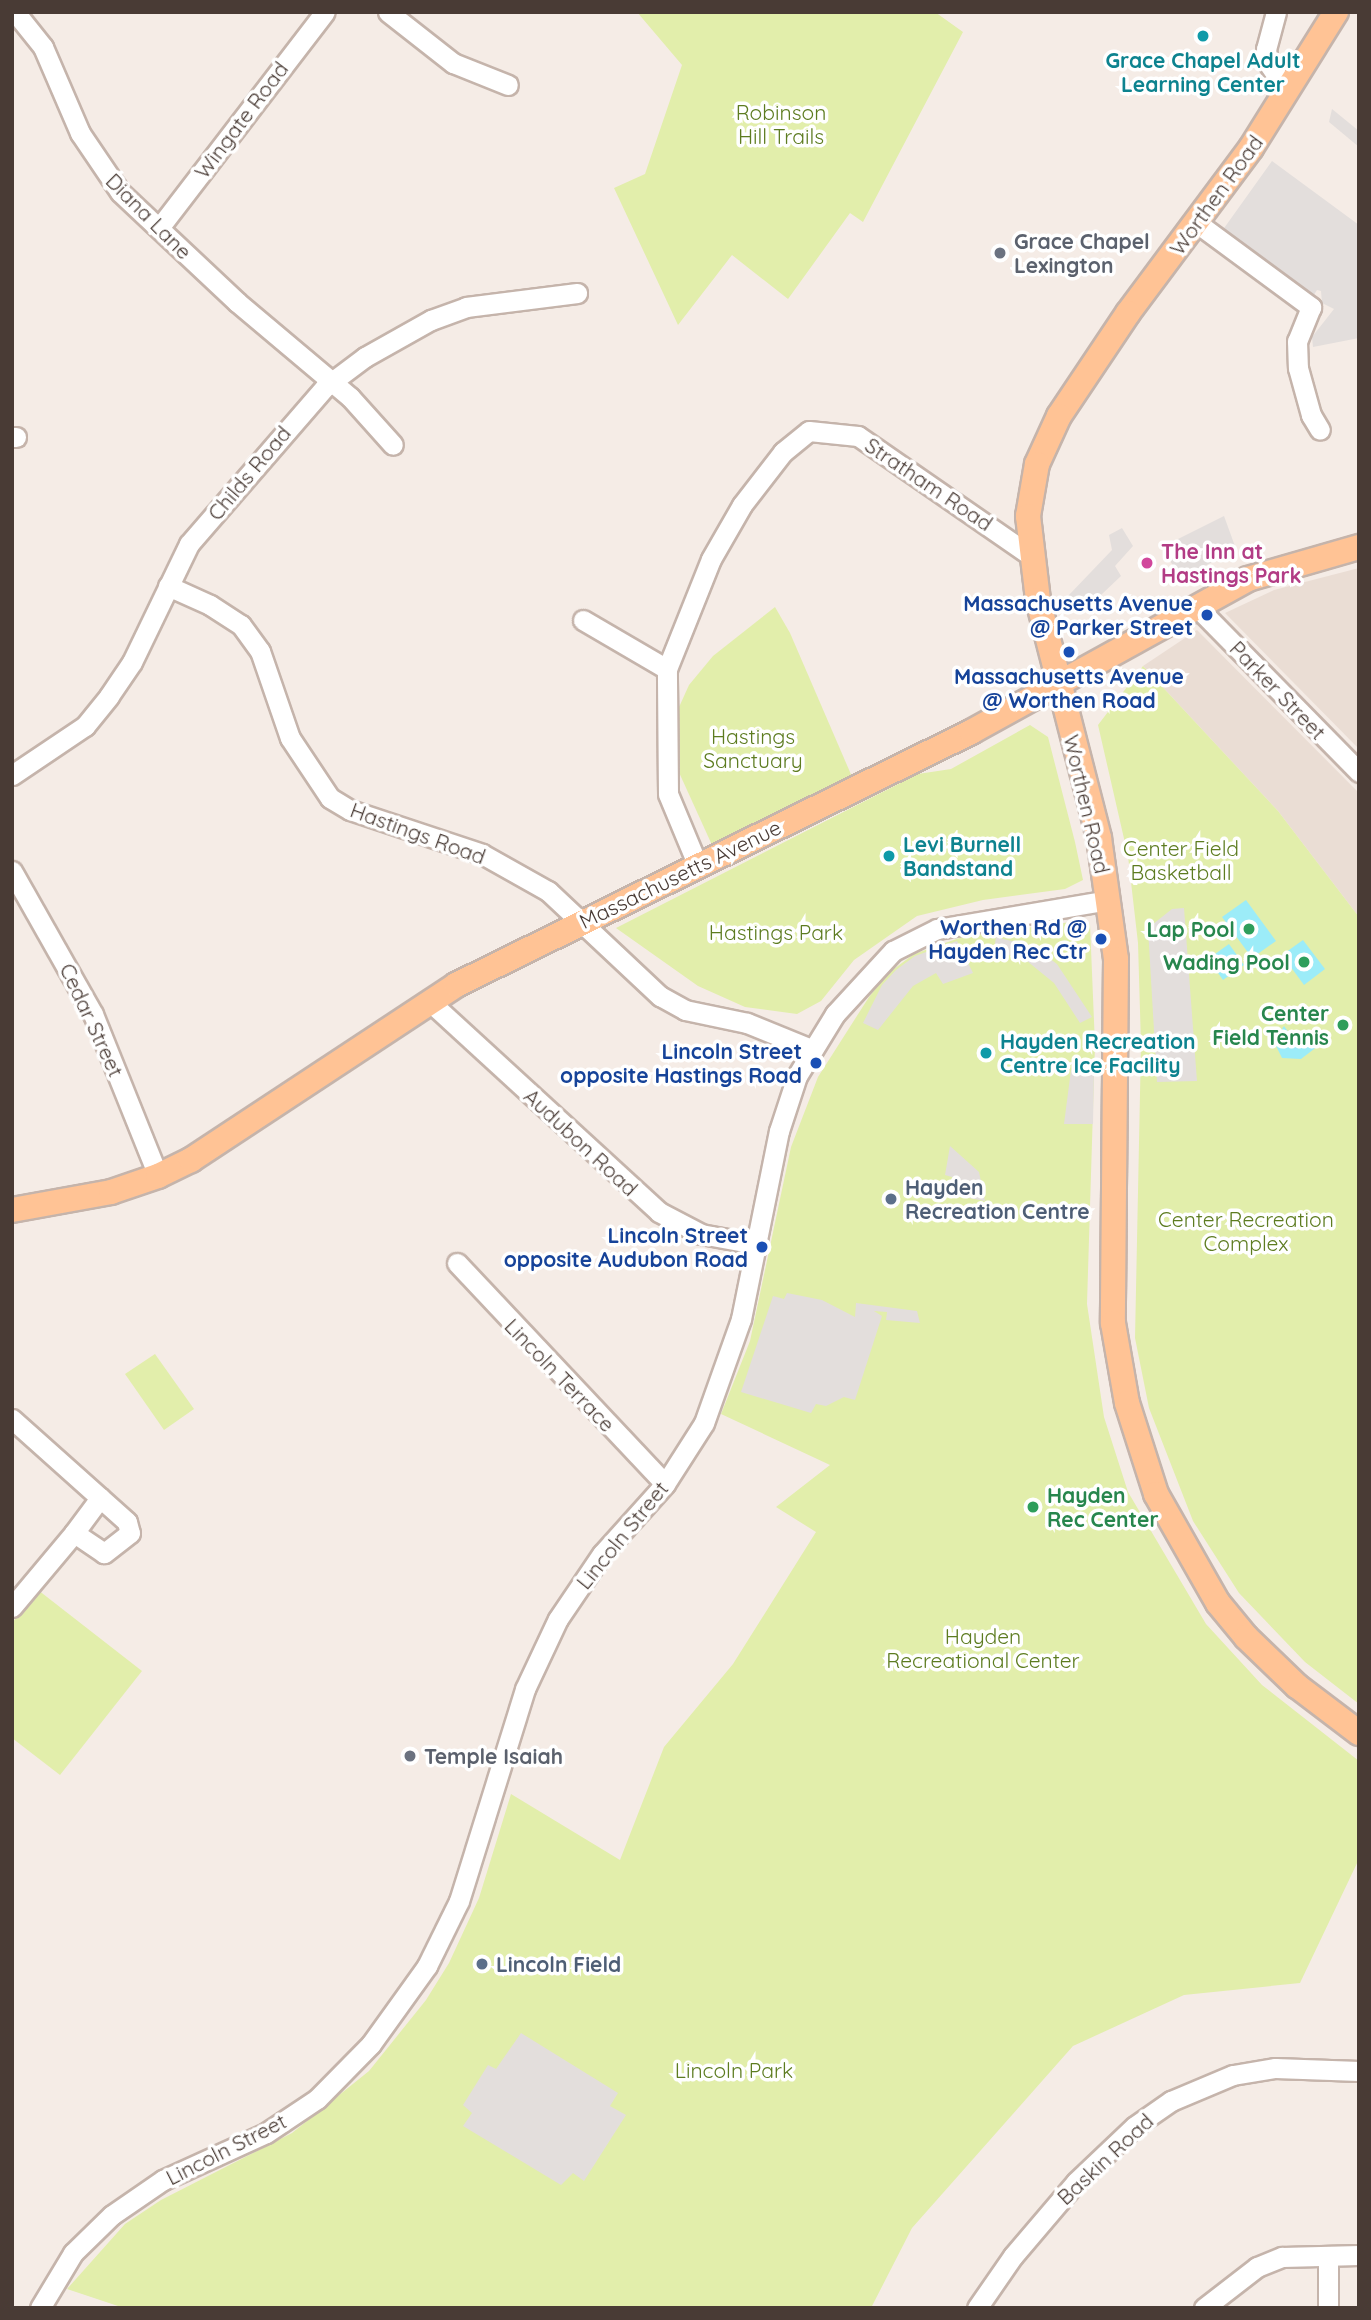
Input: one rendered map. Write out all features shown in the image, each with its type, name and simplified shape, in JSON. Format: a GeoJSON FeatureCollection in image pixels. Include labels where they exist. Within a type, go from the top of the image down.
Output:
{"type":"FeatureCollection","features":[{"type":"Feature","properties":{"kind":"main road","name":"Worthen Road"},"geometry":{"type":"LineString","coordinates":[[1336,12],[1197,223],[1128,313],[1059,416],[1037,464],[1028,516],[1031,555],[1059,683],[1100,838],[1116,971],[1113,1323],[1127,1404],[1156,1493],[1218,1603],[1246,1637],[1297,1686],[1359,1733]]}},
{"type":"Feature","properties":{"kind":"main road","name":"Massachusetts Avenue"},"geometry":{"type":"LineString","coordinates":[[12,1210],[111,1192],[158,1176],[191,1160],[429,1000],[1059,683],[1248,579],[1359,548]]}},
{"type":"Feature","properties":{"kind":"street","name":"Diana Lane"},"geometry":{"type":"LineString","coordinates":[[15,12],[43,47],[97,164],[159,228],[332,382],[393,445]]}},
{"type":"Feature","properties":{"kind":"street","name":"Wingate Road"},"geometry":{"type":"LineString","coordinates":[[159,228],[325,12]]}},
{"type":"Feature","properties":{"kind":"street"},"geometry":{"type":"LineString","coordinates":[[388,12],[453,63],[508,85]]}},
{"type":"Feature","properties":{"kind":"street"},"geometry":{"type":"LineString","coordinates":[[1276,12],[1266,49],[1268,63],[1287,90]]}},
{"type":"Feature","properties":{"kind":"street"},"geometry":{"type":"LineString","coordinates":[[1197,223],[1311,307],[1297,341],[1298,368],[1311,415],[1320,430]]}},
{"type":"Feature","properties":{"kind":"street","name":"Childs Road"},"geometry":{"type":"LineString","coordinates":[[12,775],[85,726],[99,709],[132,662],[189,544],[264,454],[332,382],[394,339],[466,307],[578,293]]}},
{"type":"Feature","properties":{"kind":"street","name":"Stratham Road"},"geometry":{"type":"LineString","coordinates":[[698,866],[668,794],[667,669],[687,611],[742,505],[782,452],[809,431],[858,436],[1031,555]]}},
{"type":"Feature","properties":{"kind":"street","name":"Hastings Road"},"geometry":{"type":"LineString","coordinates":[[168,586],[210,605],[242,625],[260,651],[289,738],[330,798],[350,810],[482,854],[548,891],[660,996],[685,1010],[747,1023],[811,1049]]}},
{"type":"Feature","properties":{"kind":"street","name":"Parker Street"},"geometry":{"type":"LineString","coordinates":[[1198,608],[1359,772]]}},
{"type":"Feature","properties":{"kind":"street"},"geometry":{"type":"LineString","coordinates":[[583,620],[667,669]]}},
{"type":"Feature","properties":{"kind":"street","name":"Cedar Street"},"geometry":{"type":"LineString","coordinates":[[12,871],[88,1005],[158,1176]]}},
{"type":"Feature","properties":{"kind":"street","name":"Lincoln Street"},"geometry":{"type":"LineString","coordinates":[[40,2308],[73,2253],[112,2215],[163,2180],[267,2133],[317,2099],[371,2044],[427,1966],[458,1901],[525,1689],[558,1619],[602,1555],[665,1484],[686,1455],[715,1396],[741,1319],[779,1131],[811,1049],[873,969],[917,938],[960,923],[1108,900]]}},
{"type":"Feature","properties":{"kind":"street","name":"Audubon Road"},"geometry":{"type":"LineString","coordinates":[[429,1000],[659,1212],[701,1234],[755,1244]]}},
{"type":"Feature","properties":{"kind":"street","name":"Lincoln Terrace"},"geometry":{"type":"LineString","coordinates":[[457,1263],[665,1484]]}},
{"type":"Feature","properties":{"kind":"street"},"geometry":{"type":"LineString","coordinates":[[12,1419],[127,1522],[130,1533],[104,1553],[74,1533]]}},
{"type":"Feature","properties":{"kind":"street"},"geometry":{"type":"LineString","coordinates":[[12,1607],[100,1499]]}},
{"type":"Feature","properties":{"kind":"street","name":"Baskin Road"},"geometry":{"type":"LineString","coordinates":[[977,2308],[1013,2256],[1076,2182],[1135,2126],[1171,2101],[1233,2075],[1275,2068],[1359,2071]]}},
{"type":"Feature","properties":{"kind":"street"},"geometry":{"type":"LineString","coordinates":[[1204,2308],[1257,2267],[1282,2257],[1359,2255]]}},
{"type":"Feature","properties":{"kind":"street"},"geometry":{"type":"LineString","coordinates":[[1328,2256],[1328,2308]]}},
{"type":"Feature","properties":{"kind":"shaded area"},"geometry":{"type":"Polygon","coordinates":[[[1332,109],[1359,131],[1359,147],[1329,122],[1332,109]]]}},
{"type":"Feature","properties":{"kind":"shaded area"},"geometry":{"type":"Polygon","coordinates":[[[1272,161],[1359,225],[1359,338],[1313,347],[1312,337],[1334,309],[1322,303],[1321,291],[1317,290],[1312,298],[1222,231],[1272,161]]]}},
{"type":"Feature","properties":{"kind":"shaded area"},"geometry":{"type":"Polygon","coordinates":[[[1224,516],[1236,549],[1181,579],[1169,559],[1184,551],[1178,539],[1224,516]]]}},
{"type":"Feature","properties":{"kind":"shaded area"},"geometry":{"type":"Polygon","coordinates":[[[1122,528],[1133,546],[1115,566],[1121,576],[1082,613],[1068,596],[1112,550],[1109,535],[1122,528]]]}},
{"type":"Feature","properties":{"kind":"shaded area"},"geometry":{"type":"Polygon","coordinates":[[[1359,568],[1359,749],[1225,613],[1274,590],[1359,568]]]}},
{"type":"Feature","properties":{"kind":"shaded area"},"geometry":{"type":"Polygon","coordinates":[[[1197,630],[1359,793],[1359,917],[1278,811],[1143,666],[1197,630]]]}},
{"type":"Feature","properties":{"kind":"shaded area"},"geometry":{"type":"Polygon","coordinates":[[[1184,908],[1197,1081],[1157,1082],[1148,928],[1172,909],[1184,908]]]}},
{"type":"Feature","properties":{"kind":"shaded area"},"geometry":{"type":"Polygon","coordinates":[[[996,937],[1034,947],[1057,964],[1092,1017],[1080,1023],[1054,983],[1027,961],[994,950],[996,937]]]}},
{"type":"Feature","properties":{"kind":"shaded area"},"geometry":{"type":"Polygon","coordinates":[[[957,941],[973,973],[943,984],[936,973],[913,986],[878,1030],[863,1023],[882,985],[896,970],[915,956],[957,941]]]}},
{"type":"Feature","properties":{"kind":"shaded area"},"geometry":{"type":"Polygon","coordinates":[[[1071,1070],[1094,1070],[1093,1124],[1064,1124],[1071,1070]]]}},
{"type":"Feature","properties":{"kind":"shaded area"},"geometry":{"type":"Polygon","coordinates":[[[950,1146],[979,1172],[985,1201],[953,1195],[955,1178],[945,1175],[950,1146]]]}},
{"type":"Feature","properties":{"kind":"shaded area"},"geometry":{"type":"Polygon","coordinates":[[[787,1293],[822,1300],[855,1317],[856,1303],[917,1311],[920,1323],[886,1320],[887,1312],[874,1311],[882,1316],[855,1400],[844,1397],[826,1406],[816,1404],[811,1413],[741,1392],[773,1296],[784,1299],[787,1293]]]}},
{"type":"Feature","properties":{"kind":"shaded area"},"geometry":{"type":"Polygon","coordinates":[[[521,2033],[618,2093],[610,2106],[626,2115],[584,2181],[573,2173],[561,2185],[463,2126],[472,2113],[463,2105],[488,2065],[496,2069],[521,2033]]]}},
{"type":"Feature","properties":{"kind":"green space","name":"Robinson Hill Trails"},"geometry":{"type":"Polygon","coordinates":[[[637,12],[935,12],[963,32],[863,222],[850,213],[788,299],[732,255],[678,325],[614,188],[645,174],[682,65],[637,12]]]}},
{"type":"Feature","properties":{"kind":"green space","name":"Hastings Sanctuary"},"geometry":{"type":"Polygon","coordinates":[[[775,607],[790,633],[856,786],[717,856],[672,757],[675,716],[689,685],[713,656],[775,607]]]}},
{"type":"Feature","properties":{"kind":"green space","name":"Center Recreation Complex"},"geometry":{"type":"Polygon","coordinates":[[[1143,666],[1278,811],[1359,917],[1359,1704],[1305,1662],[1239,1593],[1193,1521],[1149,1408],[1135,1338],[1141,1045],[1138,943],[1128,856],[1098,725],[1143,666]]]}},
{"type":"Feature","properties":{"kind":"green space","name":"Hastings Park"},"geometry":{"type":"Polygon","coordinates":[[[1030,725],[1048,737],[1075,842],[1083,880],[1065,889],[983,900],[917,916],[854,960],[821,1001],[797,1014],[745,1007],[698,986],[616,928],[918,774],[951,769],[1030,725]]]}},
{"type":"Feature","properties":{"kind":"green space"},"geometry":{"type":"Polygon","coordinates":[[[1086,920],[1090,924],[1095,1045],[1087,1304],[1104,1417],[1128,1492],[1206,1624],[1262,1685],[1359,1761],[1359,1859],[1300,1983],[1184,1995],[1073,2046],[912,2228],[871,2308],[124,2308],[67,2289],[125,2224],[161,2200],[292,2133],[369,2071],[426,2000],[449,1963],[479,1898],[511,1794],[620,1860],[664,1747],[733,1664],[816,1532],[776,1507],[830,1465],[721,1414],[750,1341],[791,1147],[818,1077],[869,997],[887,974],[914,954],[965,936],[1086,920]]]}},
{"type":"Feature","properties":{"kind":"green space"},"geometry":{"type":"Polygon","coordinates":[[[155,1354],[194,1409],[164,1430],[125,1374],[155,1354]]]}},
{"type":"Feature","properties":{"kind":"green space"},"geometry":{"type":"Polygon","coordinates":[[[38,1590],[142,1671],[60,1775],[12,1738],[12,1623],[38,1590]]]}},
{"type":"Feature","properties":{"kind":"water","name":"Lap Pool"},"geometry":{"type":"Polygon","coordinates":[[[1246,900],[1276,941],[1252,958],[1222,917],[1246,900]]]}},
{"type":"Feature","properties":{"kind":"water","name":"Wading Pool"},"geometry":{"type":"Polygon","coordinates":[[[1303,940],[1325,969],[1304,985],[1282,955],[1303,940]]]}},
{"type":"Feature","properties":{"kind":"water"},"geometry":{"type":"Polygon","coordinates":[[[1229,944],[1244,965],[1223,980],[1208,959],[1229,944]]]}},
{"type":"Feature","properties":{"kind":"water"},"geometry":{"type":"Polygon","coordinates":[[[1284,1026],[1294,1040],[1307,1031],[1318,1046],[1301,1059],[1282,1058],[1274,1042],[1284,1026]]]}},
{"type":"Feature","properties":{"kind":"place","name":"Grace Chapel Adult Learning Center"},"geometry":{"type":"Point","coordinates":[1203,36]}},
{"type":"Feature","properties":{"kind":"place","name":"Grace Chapel Lexington"},"geometry":{"type":"Point","coordinates":[1000,253]}},
{"type":"Feature","properties":{"kind":"place","name":"The Inn at Hastings Park"},"geometry":{"type":"Point","coordinates":[1147,563]}},
{"type":"Feature","properties":{"kind":"place","name":"Massachusetts Avenue @ Parker Street"},"geometry":{"type":"Point","coordinates":[1207,615]}},
{"type":"Feature","properties":{"kind":"place","name":"Massachusetts Avenue @ Worthen Road"},"geometry":{"type":"Point","coordinates":[1069,652]}},
{"type":"Feature","properties":{"kind":"place","name":"Levi Burnell Bandstand"},"geometry":{"type":"Point","coordinates":[889,856]}},
{"type":"Feature","properties":{"kind":"place","name":"Lap Pool"},"geometry":{"type":"Point","coordinates":[1249,929]}},
{"type":"Feature","properties":{"kind":"place","name":"Worthen Rd @ Hayden Rec Ctr"},"geometry":{"type":"Point","coordinates":[1101,939]}},
{"type":"Feature","properties":{"kind":"place","name":"Wading Pool"},"geometry":{"type":"Point","coordinates":[1304,962]}},
{"type":"Feature","properties":{"kind":"place","name":"Center Field Tennis"},"geometry":{"type":"Point","coordinates":[1343,1025]}},
{"type":"Feature","properties":{"kind":"place","name":"Hayden Recreation Centre Ice Facility"},"geometry":{"type":"Point","coordinates":[986,1053]}},
{"type":"Feature","properties":{"kind":"place","name":"Lincoln Street opposite Hastings Road"},"geometry":{"type":"Point","coordinates":[816,1063]}},
{"type":"Feature","properties":{"kind":"place","name":"Hayden Recreation Centre"},"geometry":{"type":"Point","coordinates":[891,1199]}},
{"type":"Feature","properties":{"kind":"place","name":"Lincoln Street opposite Audubon Road"},"geometry":{"type":"Point","coordinates":[762,1247]}},
{"type":"Feature","properties":{"kind":"place","name":"Hayden Rec Center"},"geometry":{"type":"Point","coordinates":[1033,1507]}},
{"type":"Feature","properties":{"kind":"place","name":"Temple Isaiah"},"geometry":{"type":"Point","coordinates":[410,1756]}},
{"type":"Feature","properties":{"kind":"place","name":"Lincoln Field"},"geometry":{"type":"Point","coordinates":[482,1964]}},
{"type":"Feature","properties":{"kind":"park label","name":"Center Field Basketball"},"geometry":{"type":"Point","coordinates":[1181,860]}},
{"type":"Feature","properties":{"kind":"park label","name":"Hayden Recreational Center"},"geometry":{"type":"Point","coordinates":[983,1648]}},
{"type":"Feature","properties":{"kind":"park label","name":"Lincoln Park"},"geometry":{"type":"Point","coordinates":[734,2070]}}]}
